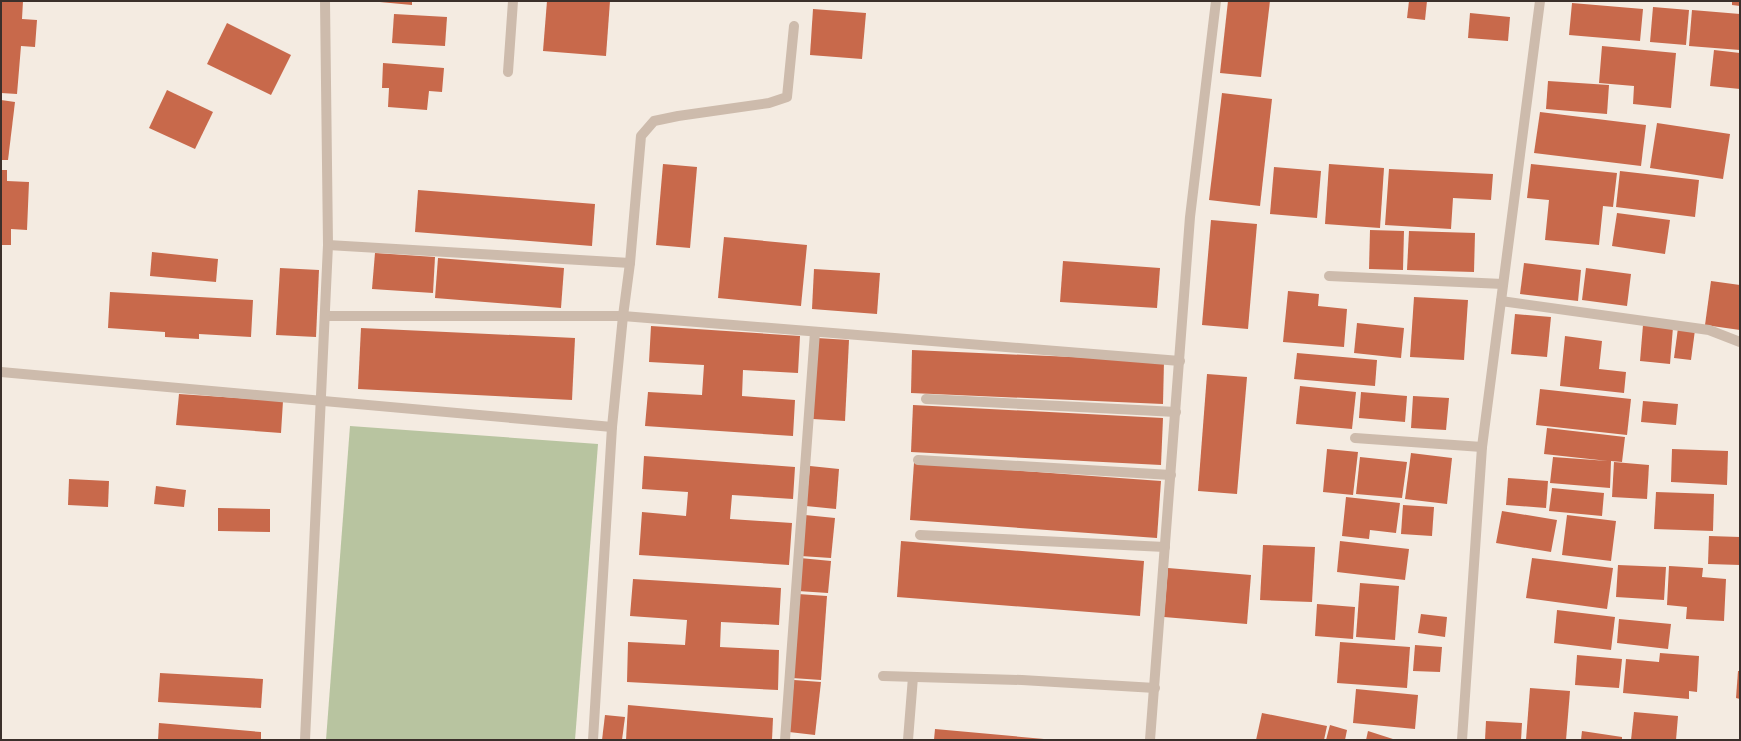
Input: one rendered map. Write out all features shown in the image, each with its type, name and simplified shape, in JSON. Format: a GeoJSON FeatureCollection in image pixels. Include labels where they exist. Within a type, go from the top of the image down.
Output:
{"type":"FeatureCollection","features":[{"type":"Feature","properties":{"kind":"street"},"geometry":{"type":"LineString","coordinates":[[305,740],[328,245],[325,1]]}},
{"type":"Feature","properties":{"kind":"street"},"geometry":{"type":"LineString","coordinates":[[508,72],[513,1]]}},
{"type":"Feature","properties":{"kind":"street"},"geometry":{"type":"LineString","coordinates":[[1150,740],[1190,217],[1216,1]]}},
{"type":"Feature","properties":{"kind":"street"},"geometry":{"type":"LineString","coordinates":[[1462,740],[1482,447],[1540,1]]}},
{"type":"Feature","properties":{"kind":"street"},"geometry":{"type":"LineString","coordinates":[[593,740],[612,427],[642,136],[654,121],[678,116],[769,103],[787,97],[794,26]]}},
{"type":"Feature","properties":{"kind":"street"},"geometry":{"type":"LineString","coordinates":[[328,245],[630,263]]}},
{"type":"Feature","properties":{"kind":"street"},"geometry":{"type":"LineString","coordinates":[[1329,276],[1503,284]]}},
{"type":"Feature","properties":{"kind":"street"},"geometry":{"type":"LineString","coordinates":[[1501,301],[1709,330],[1740,342]]}},
{"type":"Feature","properties":{"kind":"street"},"geometry":{"type":"LineString","coordinates":[[325,316],[623,316],[1180,361]]}},
{"type":"Feature","properties":{"kind":"street"},"geometry":{"type":"LineString","coordinates":[[786,740],[815,332]]}},
{"type":"Feature","properties":{"kind":"street"},"geometry":{"type":"LineString","coordinates":[[1,372],[612,427]]}},
{"type":"Feature","properties":{"kind":"street"},"geometry":{"type":"LineString","coordinates":[[926,399],[1176,412]]}},
{"type":"Feature","properties":{"kind":"street"},"geometry":{"type":"LineString","coordinates":[[1355,438],[1482,447]]}},
{"type":"Feature","properties":{"kind":"street"},"geometry":{"type":"LineString","coordinates":[[918,460],[1171,475]]}},
{"type":"Feature","properties":{"kind":"street"},"geometry":{"type":"LineString","coordinates":[[920,534],[1165,547]]}},
{"type":"Feature","properties":{"kind":"street"},"geometry":{"type":"LineString","coordinates":[[883,676],[1022,680],[1155,688]]}},
{"type":"Feature","properties":{"kind":"street"},"geometry":{"type":"LineString","coordinates":[[908,740],[913,677]]}},
{"type":"Feature","properties":{"kind":"green space"},"geometry":{"type":"Polygon","coordinates":[[[350,426],[598,444],[575,740],[326,740],[350,426]]]}},
{"type":"Feature","properties":{"kind":"building"},"geometry":{"type":"Polygon","coordinates":[[[1,1],[23,1],[22,19],[37,20],[35,47],[21,46],[17,94],[1,93],[1,1]]]}},
{"type":"Feature","properties":{"kind":"building"},"geometry":{"type":"Polygon","coordinates":[[[369,1],[412,1],[412,5],[369,1]]]}},
{"type":"Feature","properties":{"kind":"building"},"geometry":{"type":"Polygon","coordinates":[[[547,1],[610,1],[606,56],[543,51],[547,1]]]}},
{"type":"Feature","properties":{"kind":"building"},"geometry":{"type":"Polygon","coordinates":[[[1228,1],[1270,1],[1261,77],[1220,73],[1228,1]]]}},
{"type":"Feature","properties":{"kind":"building"},"geometry":{"type":"Polygon","coordinates":[[[1409,1],[1427,1],[1425,20],[1407,18],[1409,1]]]}},
{"type":"Feature","properties":{"kind":"building"},"geometry":{"type":"Polygon","coordinates":[[[1732,1],[1740,1],[1740,6],[1732,5],[1732,1]]]}},
{"type":"Feature","properties":{"kind":"building"},"geometry":{"type":"Polygon","coordinates":[[[1572,3],[1643,9],[1640,41],[1569,35],[1572,3]]]}},
{"type":"Feature","properties":{"kind":"building"},"geometry":{"type":"Polygon","coordinates":[[[1653,7],[1689,10],[1686,45],[1650,42],[1653,7]]]}},
{"type":"Feature","properties":{"kind":"building"},"geometry":{"type":"Polygon","coordinates":[[[813,9],[866,13],[862,59],[810,55],[813,9]]]}},
{"type":"Feature","properties":{"kind":"building"},"geometry":{"type":"Polygon","coordinates":[[[1692,10],[1740,14],[1740,50],[1689,46],[1692,10]]]}},
{"type":"Feature","properties":{"kind":"building"},"geometry":{"type":"Polygon","coordinates":[[[1470,13],[1510,17],[1508,41],[1468,38],[1470,13]]]}},
{"type":"Feature","properties":{"kind":"building"},"geometry":{"type":"Polygon","coordinates":[[[394,14],[447,17],[445,46],[392,43],[394,14]]]}},
{"type":"Feature","properties":{"kind":"building"},"geometry":{"type":"Polygon","coordinates":[[[227,23],[291,55],[271,95],[207,64],[227,23]]]}},
{"type":"Feature","properties":{"kind":"building"},"geometry":{"type":"Polygon","coordinates":[[[1602,46],[1676,53],[1671,108],[1633,104],[1634,86],[1599,83],[1602,46]]]}},
{"type":"Feature","properties":{"kind":"building"},"geometry":{"type":"Polygon","coordinates":[[[1714,50],[1740,53],[1740,89],[1710,86],[1714,50]]]}},
{"type":"Feature","properties":{"kind":"building"},"geometry":{"type":"Polygon","coordinates":[[[383,63],[444,68],[442,92],[429,91],[427,110],[388,107],[389,88],[382,88],[383,63]]]}},
{"type":"Feature","properties":{"kind":"building"},"geometry":{"type":"Polygon","coordinates":[[[1548,81],[1609,85],[1607,114],[1546,109],[1548,81]]]}},
{"type":"Feature","properties":{"kind":"building"},"geometry":{"type":"Polygon","coordinates":[[[167,90],[213,112],[195,149],[149,128],[167,90]]]}},
{"type":"Feature","properties":{"kind":"building"},"geometry":{"type":"Polygon","coordinates":[[[1222,93],[1272,99],[1260,206],[1209,200],[1222,93]]]}},
{"type":"Feature","properties":{"kind":"building"},"geometry":{"type":"Polygon","coordinates":[[[1,100],[15,102],[8,160],[1,160],[1,100]]]}},
{"type":"Feature","properties":{"kind":"building"},"geometry":{"type":"Polygon","coordinates":[[[1540,112],[1646,125],[1641,166],[1534,153],[1540,112]]]}},
{"type":"Feature","properties":{"kind":"building"},"geometry":{"type":"Polygon","coordinates":[[[1657,123],[1730,134],[1723,179],[1650,168],[1657,123]]]}},
{"type":"Feature","properties":{"kind":"building"},"geometry":{"type":"Polygon","coordinates":[[[663,164],[697,167],[690,248],[656,245],[663,164]]]}},
{"type":"Feature","properties":{"kind":"building"},"geometry":{"type":"Polygon","coordinates":[[[1329,164],[1384,168],[1380,228],[1325,224],[1329,164]]]}},
{"type":"Feature","properties":{"kind":"building"},"geometry":{"type":"Polygon","coordinates":[[[1531,164],[1617,173],[1613,207],[1603,206],[1599,245],[1545,240],[1549,200],[1527,198],[1531,164]]]}},
{"type":"Feature","properties":{"kind":"building"},"geometry":{"type":"Polygon","coordinates":[[[1274,167],[1321,171],[1317,218],[1270,214],[1274,167]]]}},
{"type":"Feature","properties":{"kind":"building"},"geometry":{"type":"Polygon","coordinates":[[[1389,169],[1493,174],[1491,200],[1453,198],[1451,229],[1385,225],[1389,169]]]}},
{"type":"Feature","properties":{"kind":"building"},"geometry":{"type":"Polygon","coordinates":[[[1,170],[7,170],[7,181],[29,182],[27,230],[11,229],[11,245],[1,245],[1,170]]]}},
{"type":"Feature","properties":{"kind":"building"},"geometry":{"type":"Polygon","coordinates":[[[1620,171],[1699,180],[1695,217],[1616,207],[1620,171]]]}},
{"type":"Feature","properties":{"kind":"building"},"geometry":{"type":"Polygon","coordinates":[[[418,190],[595,204],[592,246],[415,232],[418,190]]]}},
{"type":"Feature","properties":{"kind":"building"},"geometry":{"type":"Polygon","coordinates":[[[1617,213],[1670,220],[1665,254],[1612,246],[1617,213]]]}},
{"type":"Feature","properties":{"kind":"building"},"geometry":{"type":"Polygon","coordinates":[[[1211,220],[1257,224],[1248,329],[1202,325],[1211,220]]]}},
{"type":"Feature","properties":{"kind":"building"},"geometry":{"type":"Polygon","coordinates":[[[1370,230],[1404,231],[1403,270],[1369,269],[1370,230]]]}},
{"type":"Feature","properties":{"kind":"building"},"geometry":{"type":"Polygon","coordinates":[[[1409,231],[1475,233],[1474,272],[1407,270],[1409,231]]]}},
{"type":"Feature","properties":{"kind":"building"},"geometry":{"type":"Polygon","coordinates":[[[724,237],[807,245],[801,306],[718,298],[724,237]]]}},
{"type":"Feature","properties":{"kind":"building"},"geometry":{"type":"Polygon","coordinates":[[[152,252],[218,259],[216,282],[150,276],[152,252]]]}},
{"type":"Feature","properties":{"kind":"building"},"geometry":{"type":"Polygon","coordinates":[[[375,253],[435,257],[433,293],[372,289],[375,253]]]}},
{"type":"Feature","properties":{"kind":"building"},"geometry":{"type":"Polygon","coordinates":[[[438,258],[564,268],[561,308],[435,298],[438,258]]]}},
{"type":"Feature","properties":{"kind":"building"},"geometry":{"type":"Polygon","coordinates":[[[1063,261],[1160,268],[1157,308],[1060,302],[1063,261]]]}},
{"type":"Feature","properties":{"kind":"building"},"geometry":{"type":"Polygon","coordinates":[[[1524,263],[1581,270],[1578,301],[1520,294],[1524,263]]]}},
{"type":"Feature","properties":{"kind":"building"},"geometry":{"type":"Polygon","coordinates":[[[280,268],[319,270],[316,337],[276,335],[280,268]]]}},
{"type":"Feature","properties":{"kind":"building"},"geometry":{"type":"Polygon","coordinates":[[[1586,268],[1631,274],[1627,306],[1582,300],[1586,268]]]}},
{"type":"Feature","properties":{"kind":"building"},"geometry":{"type":"Polygon","coordinates":[[[814,269],[880,273],[877,314],[812,309],[814,269]]]}},
{"type":"Feature","properties":{"kind":"building"},"geometry":{"type":"Polygon","coordinates":[[[1711,281],[1740,285],[1740,330],[1705,325],[1711,281]]]}},
{"type":"Feature","properties":{"kind":"building"},"geometry":{"type":"Polygon","coordinates":[[[1288,291],[1319,294],[1318,306],[1347,309],[1344,347],[1283,342],[1288,291]]]}},
{"type":"Feature","properties":{"kind":"building"},"geometry":{"type":"Polygon","coordinates":[[[110,292],[253,300],[251,337],[199,334],[199,339],[165,337],[165,332],[108,328],[110,292]]]}},
{"type":"Feature","properties":{"kind":"building"},"geometry":{"type":"Polygon","coordinates":[[[1414,297],[1468,300],[1464,360],[1410,357],[1414,297]]]}},
{"type":"Feature","properties":{"kind":"building"},"geometry":{"type":"Polygon","coordinates":[[[1515,314],[1551,317],[1547,357],[1511,354],[1515,314]]]}},
{"type":"Feature","properties":{"kind":"building"},"geometry":{"type":"Polygon","coordinates":[[[1357,323],[1404,328],[1401,358],[1354,353],[1357,323]]]}},
{"type":"Feature","properties":{"kind":"building"},"geometry":{"type":"Polygon","coordinates":[[[1643,325],[1673,327],[1670,364],[1640,361],[1643,325]]]}},
{"type":"Feature","properties":{"kind":"building"},"geometry":{"type":"Polygon","coordinates":[[[651,326],[800,336],[798,373],[743,370],[742,396],[795,400],[793,436],[645,426],[648,392],[702,395],[704,365],[649,362],[651,326]]]}},
{"type":"Feature","properties":{"kind":"building"},"geometry":{"type":"Polygon","coordinates":[[[361,328],[575,338],[572,400],[358,389],[361,328]]]}},
{"type":"Feature","properties":{"kind":"building"},"geometry":{"type":"Polygon","coordinates":[[[1678,328],[1695,330],[1691,360],[1674,358],[1678,328]]]}},
{"type":"Feature","properties":{"kind":"building"},"geometry":{"type":"Polygon","coordinates":[[[1565,336],[1602,341],[1599,369],[1626,372],[1624,393],[1560,386],[1565,336]]]}},
{"type":"Feature","properties":{"kind":"building"},"geometry":{"type":"Polygon","coordinates":[[[817,338],[849,340],[845,421],[813,419],[817,338]]]}},
{"type":"Feature","properties":{"kind":"building"},"geometry":{"type":"Polygon","coordinates":[[[912,350],[1164,361],[1163,404],[911,393],[912,350]]]}},
{"type":"Feature","properties":{"kind":"building"},"geometry":{"type":"Polygon","coordinates":[[[1297,353],[1377,360],[1375,386],[1294,379],[1297,353]]]}},
{"type":"Feature","properties":{"kind":"building"},"geometry":{"type":"Polygon","coordinates":[[[1207,374],[1247,377],[1237,494],[1198,491],[1207,374]]]}},
{"type":"Feature","properties":{"kind":"building"},"geometry":{"type":"Polygon","coordinates":[[[1300,386],[1356,392],[1352,429],[1296,424],[1300,386]]]}},
{"type":"Feature","properties":{"kind":"building"},"geometry":{"type":"Polygon","coordinates":[[[1540,389],[1631,399],[1627,435],[1536,425],[1540,389]]]}},
{"type":"Feature","properties":{"kind":"building"},"geometry":{"type":"Polygon","coordinates":[[[1361,392],[1407,396],[1405,422],[1359,418],[1361,392]]]}},
{"type":"Feature","properties":{"kind":"building"},"geometry":{"type":"Polygon","coordinates":[[[179,394],[283,401],[281,433],[176,425],[179,394]]]}},
{"type":"Feature","properties":{"kind":"building"},"geometry":{"type":"Polygon","coordinates":[[[1413,396],[1449,398],[1446,430],[1411,428],[1413,396]]]}},
{"type":"Feature","properties":{"kind":"building"},"geometry":{"type":"Polygon","coordinates":[[[1643,401],[1678,404],[1676,425],[1641,422],[1643,401]]]}},
{"type":"Feature","properties":{"kind":"building"},"geometry":{"type":"Polygon","coordinates":[[[913,405],[1163,418],[1161,465],[911,452],[913,405]]]}},
{"type":"Feature","properties":{"kind":"building"},"geometry":{"type":"Polygon","coordinates":[[[1547,428],[1625,437],[1622,462],[1611,461],[1610,488],[1550,483],[1553,457],[1608,461],[1544,454],[1547,428]]]}},
{"type":"Feature","properties":{"kind":"building"},"geometry":{"type":"Polygon","coordinates":[[[1327,449],[1358,452],[1353,495],[1323,492],[1327,449]]]}},
{"type":"Feature","properties":{"kind":"building"},"geometry":{"type":"Polygon","coordinates":[[[1672,449],[1728,451],[1727,485],[1671,482],[1672,449]]]}},
{"type":"Feature","properties":{"kind":"building"},"geometry":{"type":"Polygon","coordinates":[[[1411,453],[1452,458],[1447,504],[1405,499],[1411,453]]]}},
{"type":"Feature","properties":{"kind":"building"},"geometry":{"type":"Polygon","coordinates":[[[644,456],[795,467],[793,499],[732,495],[730,519],[792,523],[789,565],[639,555],[642,512],[686,516],[688,492],[642,489],[644,456]]]}},
{"type":"Feature","properties":{"kind":"building"},"geometry":{"type":"Polygon","coordinates":[[[1360,457],[1407,462],[1402,498],[1356,494],[1360,457]]]}},
{"type":"Feature","properties":{"kind":"building"},"geometry":{"type":"Polygon","coordinates":[[[1614,462],[1649,465],[1647,499],[1612,497],[1614,462]]]}},
{"type":"Feature","properties":{"kind":"building"},"geometry":{"type":"Polygon","coordinates":[[[914,463],[1161,481],[1157,538],[910,520],[914,463]]]}},
{"type":"Feature","properties":{"kind":"building"},"geometry":{"type":"Polygon","coordinates":[[[810,466],[839,469],[836,509],[806,506],[810,466]]]}},
{"type":"Feature","properties":{"kind":"building"},"geometry":{"type":"Polygon","coordinates":[[[1508,478],[1548,481],[1546,508],[1506,505],[1508,478]]]}},
{"type":"Feature","properties":{"kind":"building"},"geometry":{"type":"Polygon","coordinates":[[[69,479],[109,481],[108,507],[68,505],[69,479]]]}},
{"type":"Feature","properties":{"kind":"building"},"geometry":{"type":"Polygon","coordinates":[[[156,486],[186,490],[184,507],[154,504],[156,486]]]}},
{"type":"Feature","properties":{"kind":"building"},"geometry":{"type":"Polygon","coordinates":[[[1552,488],[1604,493],[1602,516],[1549,511],[1552,488]]]}},
{"type":"Feature","properties":{"kind":"building"},"geometry":{"type":"Polygon","coordinates":[[[1656,492],[1714,494],[1713,531],[1654,529],[1656,492]]]}},
{"type":"Feature","properties":{"kind":"building"},"geometry":{"type":"Polygon","coordinates":[[[1346,497],[1400,503],[1396,533],[1370,530],[1369,539],[1342,536],[1346,497]]]}},
{"type":"Feature","properties":{"kind":"building"},"geometry":{"type":"Polygon","coordinates":[[[1403,505],[1434,507],[1432,536],[1401,534],[1403,505]]]}},
{"type":"Feature","properties":{"kind":"building"},"geometry":{"type":"Polygon","coordinates":[[[218,508],[270,509],[270,532],[218,531],[218,508]]]}},
{"type":"Feature","properties":{"kind":"building"},"geometry":{"type":"Polygon","coordinates":[[[1502,511],[1557,520],[1551,552],[1496,543],[1502,511]]]}},
{"type":"Feature","properties":{"kind":"building"},"geometry":{"type":"Polygon","coordinates":[[[805,515],[835,518],[831,558],[801,556],[805,515]]]}},
{"type":"Feature","properties":{"kind":"building"},"geometry":{"type":"Polygon","coordinates":[[[1567,515],[1616,521],[1611,561],[1562,555],[1567,515]]]}},
{"type":"Feature","properties":{"kind":"building"},"geometry":{"type":"Polygon","coordinates":[[[1709,536],[1740,537],[1740,565],[1708,564],[1709,536]]]}},
{"type":"Feature","properties":{"kind":"building"},"geometry":{"type":"Polygon","coordinates":[[[901,541],[1144,561],[1140,616],[897,597],[901,541]]]}},
{"type":"Feature","properties":{"kind":"building"},"geometry":{"type":"Polygon","coordinates":[[[1340,541],[1409,549],[1405,580],[1337,572],[1340,541]]]}},
{"type":"Feature","properties":{"kind":"building"},"geometry":{"type":"Polygon","coordinates":[[[1263,545],[1315,547],[1312,602],[1260,600],[1263,545]]]}},
{"type":"Feature","properties":{"kind":"building"},"geometry":{"type":"Polygon","coordinates":[[[800,558],[831,561],[828,593],[798,591],[800,558]]]}},
{"type":"Feature","properties":{"kind":"building"},"geometry":{"type":"Polygon","coordinates":[[[1532,558],[1613,568],[1607,609],[1526,598],[1532,558]]]}},
{"type":"Feature","properties":{"kind":"building"},"geometry":{"type":"Polygon","coordinates":[[[1618,565],[1666,567],[1664,600],[1616,597],[1618,565]]]}},
{"type":"Feature","properties":{"kind":"building"},"geometry":{"type":"Polygon","coordinates":[[[1669,566],[1703,568],[1702,577],[1726,579],[1724,621],[1686,619],[1687,607],[1667,605],[1669,566]]]}},
{"type":"Feature","properties":{"kind":"building"},"geometry":{"type":"Polygon","coordinates":[[[1168,568],[1251,575],[1247,624],[1164,617],[1168,568]]]}},
{"type":"Feature","properties":{"kind":"building"},"geometry":{"type":"Polygon","coordinates":[[[633,579],[781,588],[779,625],[721,622],[720,647],[779,650],[778,690],[627,682],[628,642],[685,645],[687,620],[630,616],[633,579]]]}},
{"type":"Feature","properties":{"kind":"building"},"geometry":{"type":"Polygon","coordinates":[[[1360,583],[1399,586],[1395,640],[1356,637],[1360,583]]]}},
{"type":"Feature","properties":{"kind":"building"},"geometry":{"type":"Polygon","coordinates":[[[798,594],[827,596],[821,680],[792,678],[798,594]]]}},
{"type":"Feature","properties":{"kind":"building"},"geometry":{"type":"Polygon","coordinates":[[[1317,604],[1355,607],[1353,639],[1315,636],[1317,604]]]}},
{"type":"Feature","properties":{"kind":"building"},"geometry":{"type":"Polygon","coordinates":[[[1557,610],[1615,617],[1611,650],[1554,643],[1557,610]]]}},
{"type":"Feature","properties":{"kind":"building"},"geometry":{"type":"Polygon","coordinates":[[[1421,614],[1447,617],[1445,637],[1418,633],[1421,614]]]}},
{"type":"Feature","properties":{"kind":"building"},"geometry":{"type":"Polygon","coordinates":[[[1619,619],[1671,624],[1668,649],[1617,643],[1619,619]]]}},
{"type":"Feature","properties":{"kind":"building"},"geometry":{"type":"Polygon","coordinates":[[[1340,642],[1410,647],[1407,688],[1337,683],[1340,642]]]}},
{"type":"Feature","properties":{"kind":"building"},"geometry":{"type":"Polygon","coordinates":[[[1415,645],[1442,647],[1440,672],[1413,671],[1415,645]]]}},
{"type":"Feature","properties":{"kind":"building"},"geometry":{"type":"Polygon","coordinates":[[[1660,653],[1699,656],[1697,692],[1689,691],[1689,699],[1623,693],[1626,659],[1659,662],[1660,653]]]}},
{"type":"Feature","properties":{"kind":"building"},"geometry":{"type":"Polygon","coordinates":[[[1577,655],[1622,659],[1619,688],[1575,685],[1577,655]]]}},
{"type":"Feature","properties":{"kind":"building"},"geometry":{"type":"Polygon","coordinates":[[[1738,671],[1740,671],[1740,699],[1736,698],[1738,671]]]}},
{"type":"Feature","properties":{"kind":"building"},"geometry":{"type":"Polygon","coordinates":[[[160,673],[263,679],[261,708],[158,702],[160,673]]]}},
{"type":"Feature","properties":{"kind":"building"},"geometry":{"type":"Polygon","coordinates":[[[794,680],[821,682],[815,735],[789,732],[794,680]]]}},
{"type":"Feature","properties":{"kind":"building"},"geometry":{"type":"Polygon","coordinates":[[[1530,688],[1570,691],[1566,740],[1526,740],[1530,688]]]}},
{"type":"Feature","properties":{"kind":"building"},"geometry":{"type":"Polygon","coordinates":[[[1356,689],[1418,695],[1415,729],[1353,723],[1356,689]]]}},
{"type":"Feature","properties":{"kind":"building"},"geometry":{"type":"Polygon","coordinates":[[[628,705],[773,718],[772,740],[626,740],[628,705]]]}},
{"type":"Feature","properties":{"kind":"building"},"geometry":{"type":"Polygon","coordinates":[[[1634,712],[1678,716],[1676,740],[1631,740],[1634,712]]]}},
{"type":"Feature","properties":{"kind":"building"},"geometry":{"type":"Polygon","coordinates":[[[1262,713],[1327,726],[1324,740],[1256,740],[1262,713]]]}},
{"type":"Feature","properties":{"kind":"building"},"geometry":{"type":"Polygon","coordinates":[[[605,715],[625,717],[622,740],[602,740],[605,715]]]}},
{"type":"Feature","properties":{"kind":"building"},"geometry":{"type":"Polygon","coordinates":[[[1486,721],[1522,723],[1521,740],[1485,740],[1486,721]]]}},
{"type":"Feature","properties":{"kind":"building"},"geometry":{"type":"Polygon","coordinates":[[[159,723],[261,732],[261,740],[158,740],[159,723]]]}},
{"type":"Feature","properties":{"kind":"building"},"geometry":{"type":"Polygon","coordinates":[[[1330,725],[1347,730],[1345,740],[1326,740],[1330,725]]]}},
{"type":"Feature","properties":{"kind":"building"},"geometry":{"type":"Polygon","coordinates":[[[935,729],[1044,739],[1044,740],[934,740],[935,729]]]}},
{"type":"Feature","properties":{"kind":"building"},"geometry":{"type":"Polygon","coordinates":[[[1368,731],[1396,740],[1366,740],[1368,731]]]}},
{"type":"Feature","properties":{"kind":"building"},"geometry":{"type":"Polygon","coordinates":[[[1582,731],[1622,737],[1622,740],[1581,740],[1582,731]]]}}]}
